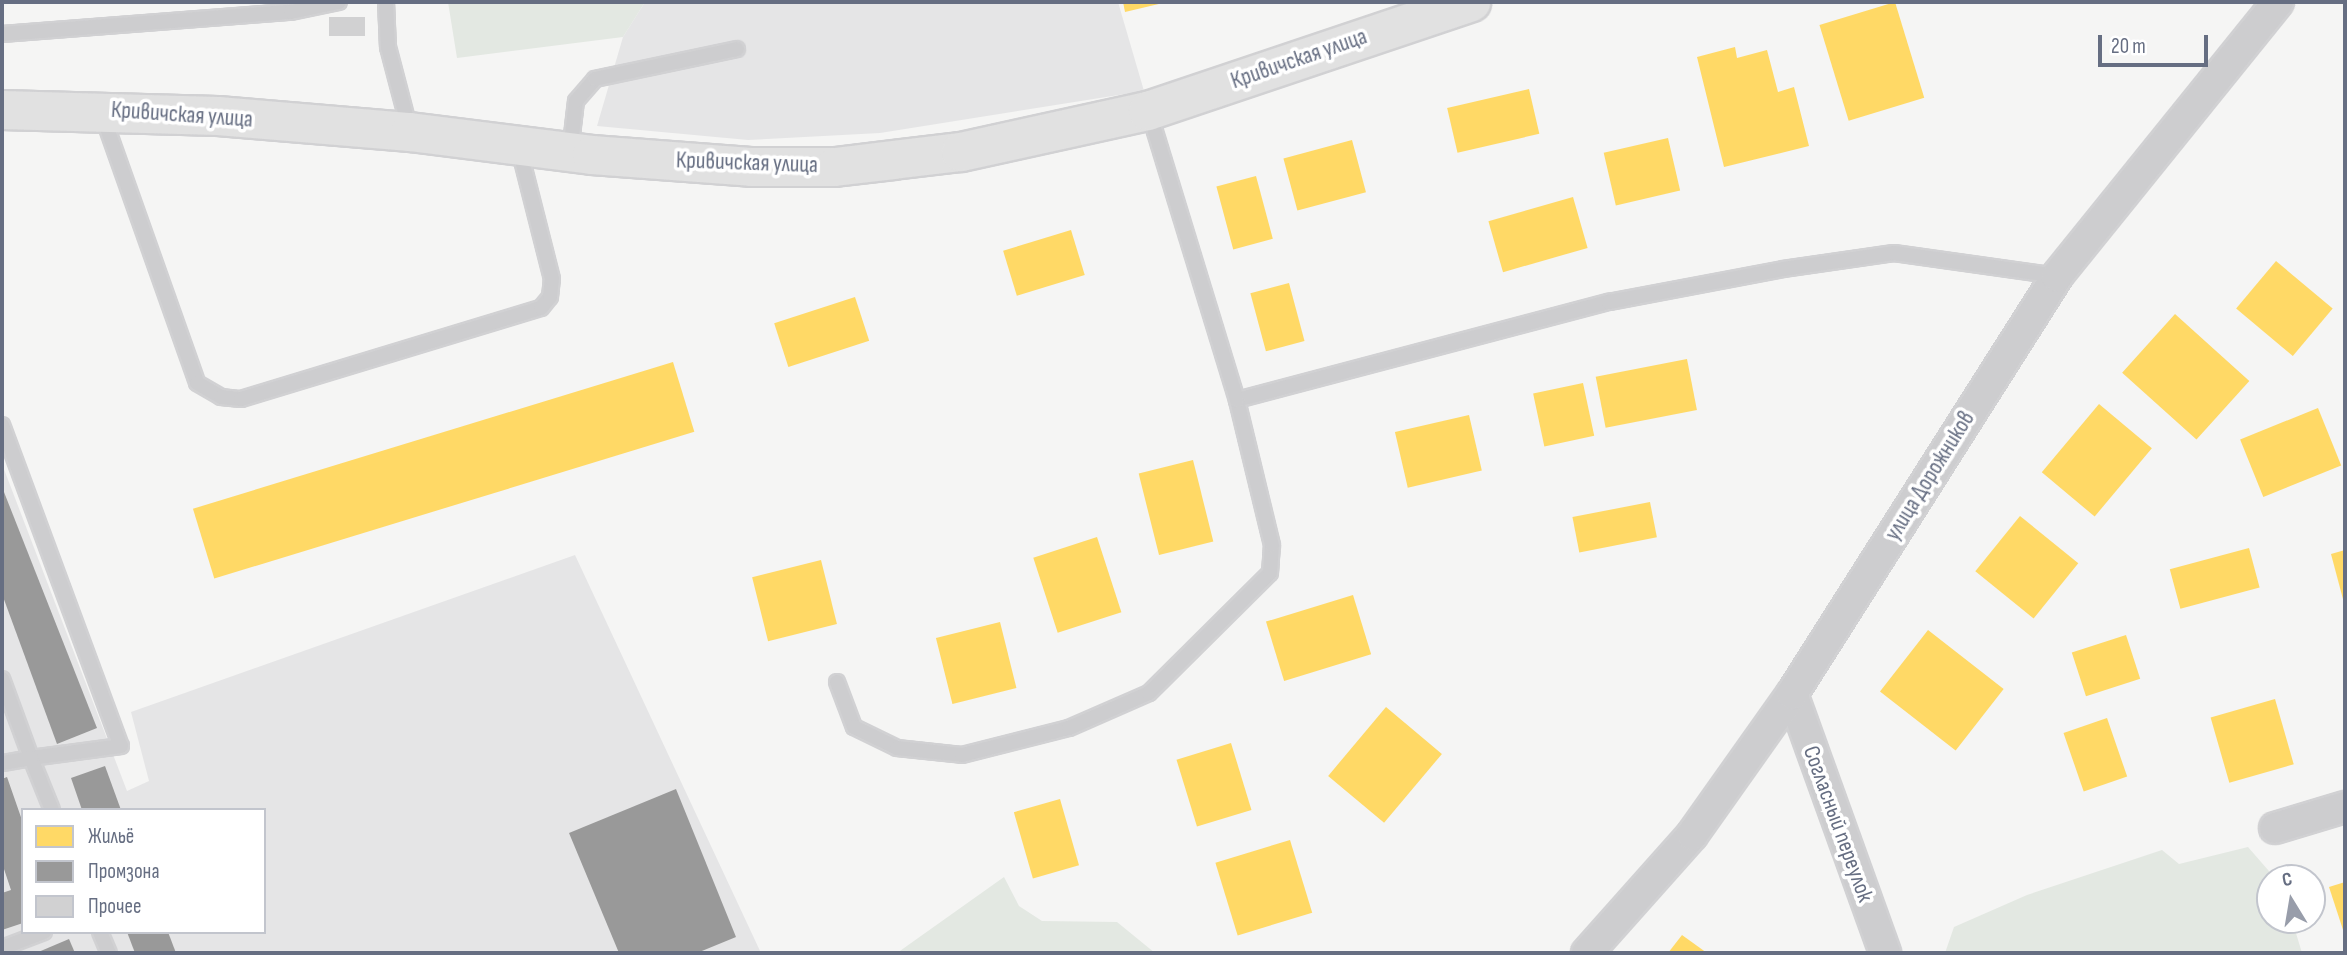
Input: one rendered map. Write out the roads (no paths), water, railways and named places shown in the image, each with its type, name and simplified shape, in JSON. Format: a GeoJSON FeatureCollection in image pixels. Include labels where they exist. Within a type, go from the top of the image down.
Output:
{"type":"FeatureCollection","features":[{"type":"Feature","properties":{"kind":"street","name":"Кривичская улица"},"geometry":{"type":"LineString","coordinates":[[2,110],[100,110],[410,132],[570,152],[751,167],[835,167],[961,152],[1148,111],[1471,2]]}},
{"type":"Feature","properties":{"kind":"street","name":"улица Дорожников"},"geometry":{"type":"LineString","coordinates":[[1587,953],[1692,835],[1792,694],[2057,276],[2278,2]]}},
{"type":"Feature","properties":{"kind":"street","name":"Согласный переулок"},"geometry":{"type":"LineString","coordinates":[[1792,694],[1885,953]]}},
{"type":"Feature","properties":{"kind":"street"},"geometry":{"type":"LineString","coordinates":[[2275,828],[2345,807]]}},
{"type":"Feature","properties":{"kind":"lane"},"geometry":{"type":"LineString","coordinates":[[2,34],[291,12],[339,2]]}},
{"type":"Feature","properties":{"kind":"lane"},"geometry":{"type":"LineString","coordinates":[[386,2],[388,47],[410,132]]}},
{"type":"Feature","properties":{"kind":"lane"},"geometry":{"type":"LineString","coordinates":[[570,152],[576,101],[595,79],[737,49]]}},
{"type":"Feature","properties":{"kind":"lane"},"geometry":{"type":"LineString","coordinates":[[100,110],[197,383],[221,397],[241,399],[541,308],[550,297],[552,279],[518,146]]}},
{"type":"Feature","properties":{"kind":"lane"},"geometry":{"type":"LineString","coordinates":[[837,682],[854,727],[897,748],[962,755],[1069,728],[1149,692],[1270,573],[1272,545],[1237,400],[1148,111]]}},
{"type":"Feature","properties":{"kind":"lane"},"geometry":{"type":"LineString","coordinates":[[1237,400],[1609,302],[1783,269],[1894,253],[2057,276]]}},
{"type":"Feature","properties":{"kind":"lane"},"geometry":{"type":"LineString","coordinates":[[2,425],[121,746],[2,763]]}},
{"type":"Feature","properties":{"kind":"lane"},"geometry":{"type":"LineString","coordinates":[[2,679],[51,808]]}},
{"type":"Feature","properties":{"kind":"lane"},"geometry":{"type":"LineString","coordinates":[[2,948],[39,934]]}},
{"type":"Feature","properties":{"kind":"lane"},"geometry":{"type":"LineString","coordinates":[[101,934],[109,953]]}}]}
